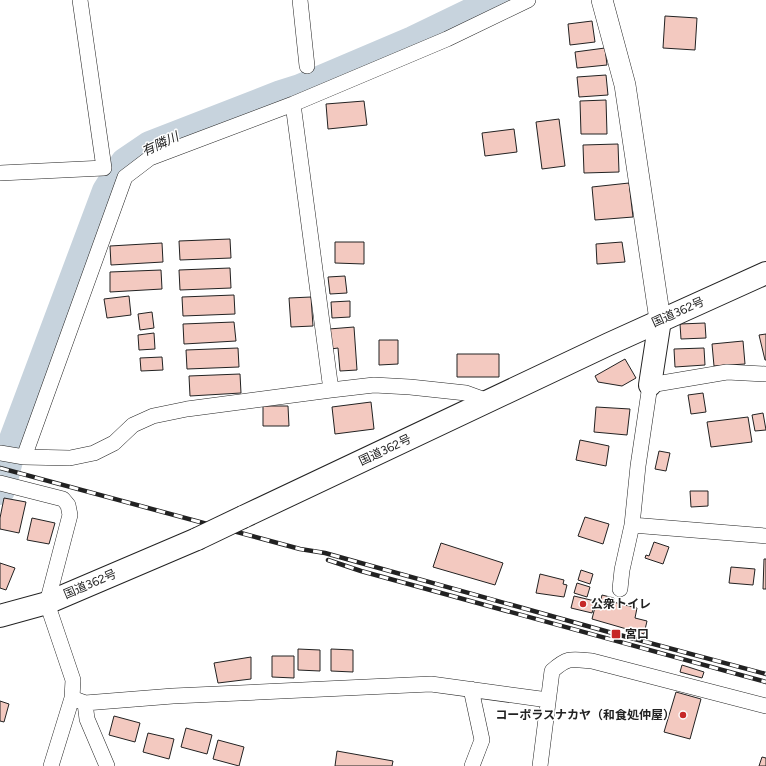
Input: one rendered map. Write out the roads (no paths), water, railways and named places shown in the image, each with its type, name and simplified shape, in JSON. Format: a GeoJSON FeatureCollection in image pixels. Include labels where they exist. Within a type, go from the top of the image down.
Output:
{"type":"FeatureCollection","features":[{"type":"Feature","properties":{"kind":"main road","name":"国道362号"},"geometry":{"type":"LineString","coordinates":[[0,616],[47,603],[197,539],[660,320],[766,272]]}},
{"type":"Feature","properties":{"kind":"main road"},"geometry":{"type":"LineString","coordinates":[[650,385],[660,320]]}},
{"type":"Feature","properties":{"kind":"street"},"geometry":{"type":"LineString","coordinates":[[80,0],[108,168]]}},
{"type":"Feature","properties":{"kind":"street"},"geometry":{"type":"LineString","coordinates":[[300,0],[307,66]]}},
{"type":"Feature","properties":{"kind":"street"},"geometry":{"type":"LineString","coordinates":[[24,457],[125,177],[150,158],[293,104],[447,39],[528,0]]}},
{"type":"Feature","properties":{"kind":"street"},"geometry":{"type":"LineString","coordinates":[[602,0],[625,85],[660,320]]}},
{"type":"Feature","properties":{"kind":"street"},"geometry":{"type":"LineString","coordinates":[[293,104],[331,390]]}},
{"type":"Feature","properties":{"kind":"street"},"geometry":{"type":"LineString","coordinates":[[0,173],[108,168],[125,177]]}},
{"type":"Feature","properties":{"kind":"street"},"geometry":{"type":"LineString","coordinates":[[620,589],[622,570],[632,525],[638,466],[650,385],[727,372],[766,374]]}},
{"type":"Feature","properties":{"kind":"street"},"geometry":{"type":"LineString","coordinates":[[0,453],[24,457],[70,458],[94,453],[114,443],[133,425],[153,416],[187,409],[374,385],[410,387],[466,394],[488,401]]}},
{"type":"Feature","properties":{"kind":"street"},"geometry":{"type":"LineString","coordinates":[[6,485],[63,499],[68,505],[70,516],[47,603],[73,680],[78,700],[107,766]]}},
{"type":"Feature","properties":{"kind":"street"},"geometry":{"type":"LineString","coordinates":[[632,525],[766,536]]}},
{"type":"Feature","properties":{"kind":"street"},"geometry":{"type":"LineString","coordinates":[[540,766],[552,671],[563,662],[572,659],[592,661],[766,706]]}},
{"type":"Feature","properties":{"kind":"street"},"geometry":{"type":"LineString","coordinates":[[78,700],[431,684],[548,700]]}},
{"type":"Feature","properties":{"kind":"street"},"geometry":{"type":"LineString","coordinates":[[471,689],[482,740],[472,766]]}},
{"type":"Feature","properties":{"kind":"street"},"geometry":{"type":"LineString","coordinates":[[51,766],[78,700]]}},
{"type":"Feature","properties":{"kind":"waterway","name":"有隣川"},"geometry":{"type":"LineString","coordinates":[[0,490],[13,442],[107,191],[125,163],[150,146],[300,89],[413,41],[498,0]]}},
{"type":"Feature","properties":{"kind":"railway"},"geometry":{"type":"LineString","coordinates":[[0,468],[300,549],[325,553],[766,674]]}},
{"type":"Feature","properties":{"kind":"railway"},"geometry":{"type":"LineString","coordinates":[[328,560],[361,571],[766,682]]}},
{"type":"Feature","properties":{"kind":"place","name":"公衆トイレ"},"geometry":{"type":"Point","coordinates":[583,604]}},
{"type":"Feature","properties":{"kind":"place","name":"宮口"},"geometry":{"type":"Point","coordinates":[616,634]}},
{"type":"Feature","properties":{"kind":"place","name":"コーポラスナカヤ（和食処仲屋）"},"geometry":{"type":"Point","coordinates":[683,715]}}]}
